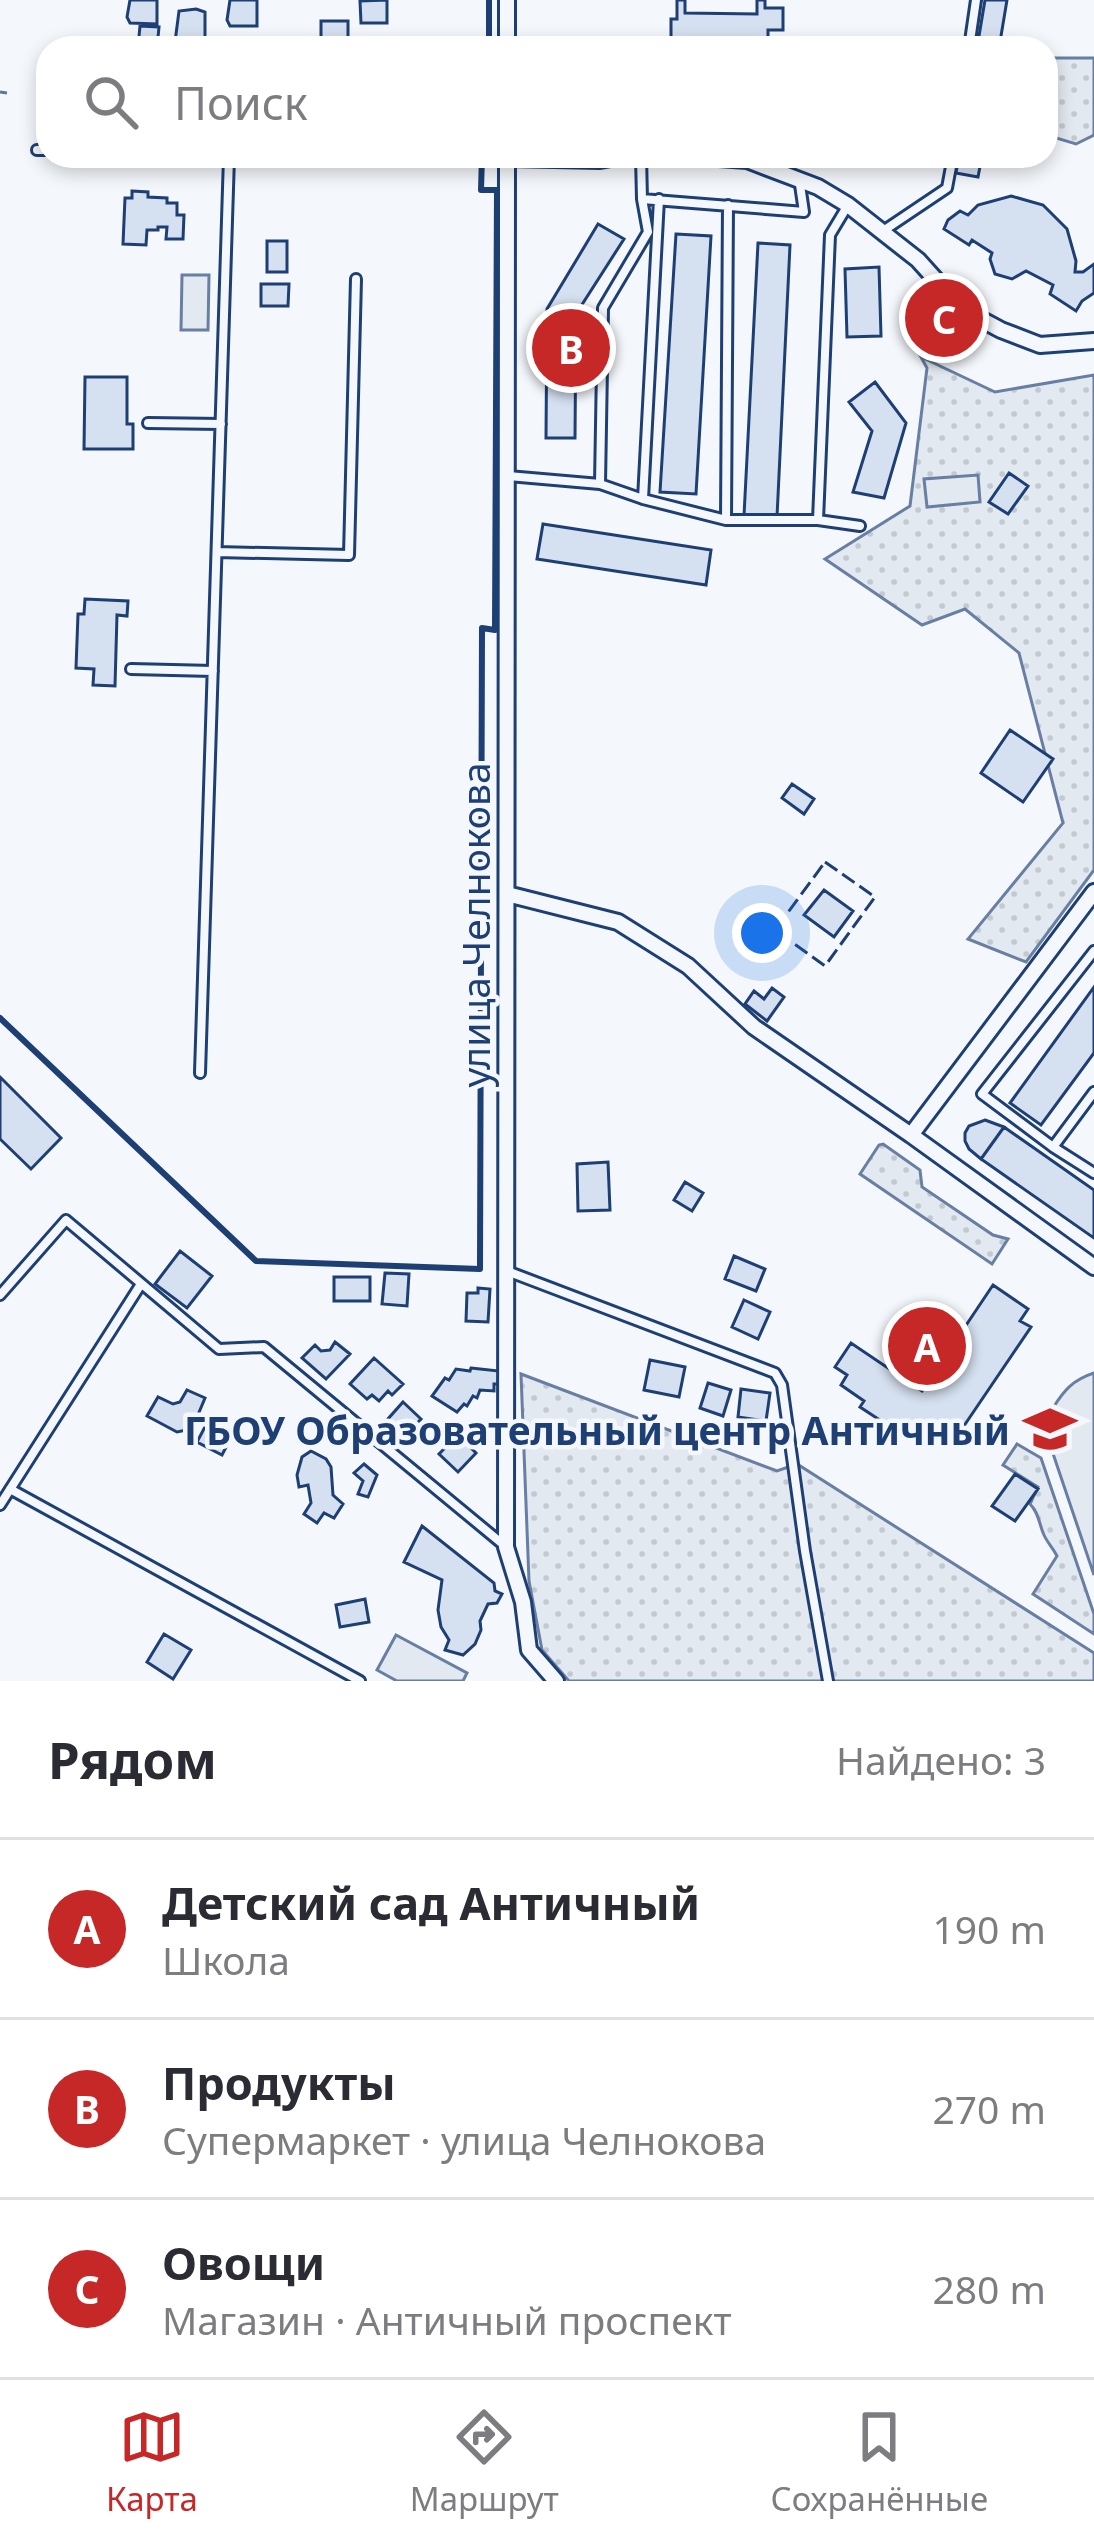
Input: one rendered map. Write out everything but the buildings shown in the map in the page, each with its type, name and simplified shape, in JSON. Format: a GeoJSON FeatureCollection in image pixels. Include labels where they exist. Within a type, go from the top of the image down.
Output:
{"type":"FeatureCollection","features":[{"type":"Feature","properties":{"kind":"street"},"geometry":{"type":"LineString","coordinates":[[507,0],[507,36]]}},
{"type":"Feature","properties":{"kind":"street","name":"улица Челнокова"},"geometry":{"type":"LineString","coordinates":[[507,168],[506,1547],[523,1602],[529,1650],[556,1681]]}},
{"type":"Feature","properties":{"kind":"street"},"geometry":{"type":"LineString","coordinates":[[770,168],[848,205],[918,260],[974,315],[1001,330],[1040,345],[1094,341]]}},
{"type":"Feature","properties":{"kind":"street"},"geometry":{"type":"LineString","coordinates":[[911,1135],[1094,892]]}},
{"type":"Feature","properties":{"kind":"street"},"geometry":{"type":"LineString","coordinates":[[507,894],[618,922],[688,966],[754,1028],[1094,1267]]}},
{"type":"Feature","properties":{"kind":"lane"},"geometry":{"type":"LineString","coordinates":[[971,36],[976,0]]}},
{"type":"Feature","properties":{"kind":"lane"},"geometry":{"type":"LineString","coordinates":[[200,1073],[230,168]]}},
{"type":"Feature","properties":{"kind":"lane"},"geometry":{"type":"LineString","coordinates":[[600,484],[603,308],[648,232],[641,168]]}},
{"type":"Feature","properties":{"kind":"lane"},"geometry":{"type":"LineString","coordinates":[[882,232],[947,188],[951,168]]}},
{"type":"Feature","properties":{"kind":"lane"},"geometry":{"type":"LineString","coordinates":[[642,200],[804,212],[799,178]]}},
{"type":"Feature","properties":{"kind":"lane"},"geometry":{"type":"LineString","coordinates":[[643,500],[659,199]]}},
{"type":"Feature","properties":{"kind":"lane"},"geometry":{"type":"LineString","coordinates":[[818,520],[830,235],[848,205]]}},
{"type":"Feature","properties":{"kind":"lane"},"geometry":{"type":"LineString","coordinates":[[726,520],[728,206]]}},
{"type":"Feature","properties":{"kind":"lane"},"geometry":{"type":"LineString","coordinates":[[217,552],[349,555],[356,279]]}},
{"type":"Feature","properties":{"kind":"lane"},"geometry":{"type":"LineString","coordinates":[[148,423],[221,424]]}},
{"type":"Feature","properties":{"kind":"lane"},"geometry":{"type":"LineString","coordinates":[[508,476],[600,484],[726,520],[818,520],[860,526]]}},
{"type":"Feature","properties":{"kind":"lane"},"geometry":{"type":"LineString","coordinates":[[131,669],[213,671]]}},
{"type":"Feature","properties":{"kind":"lane"},"geometry":{"type":"LineString","coordinates":[[1094,951],[982,1094],[1094,1173]]}},
{"type":"Feature","properties":{"kind":"lane"},"geometry":{"type":"LineString","coordinates":[[1052,1147],[1094,1092]]}},
{"type":"Feature","properties":{"kind":"lane"},"geometry":{"type":"LineString","coordinates":[[0,1295],[66,1220],[219,1349],[264,1346],[506,1547]]}},
{"type":"Feature","properties":{"kind":"lane"},"geometry":{"type":"LineString","coordinates":[[506,1270],[775,1373],[782,1385],[828,1681]]}},
{"type":"Feature","properties":{"kind":"lane"},"geometry":{"type":"LineString","coordinates":[[0,1505],[141,1284]]}},
{"type":"Feature","properties":{"kind":"lane"},"geometry":{"type":"LineString","coordinates":[[10,1489],[360,1681]]}},
{"type":"Feature","properties":{"kind":"shaded area"},"geometry":{"type":"Polygon","coordinates":[[[1058,58],[1094,58],[1094,135],[1076,144],[1058,139],[1058,58]]]}},
{"type":"Feature","properties":{"kind":"shaded area"},"geometry":{"type":"Polygon","coordinates":[[[182,275],[209,275],[208,330],[181,330],[182,275]]]}},
{"type":"Feature","properties":{"kind":"shaded area"},"geometry":{"type":"Polygon","coordinates":[[[921,357],[995,392],[1094,375],[1094,870],[1026,962],[968,939],[1063,823],[1019,653],[965,609],[922,625],[825,559],[910,506],[927,368],[921,357]]]}},
{"type":"Feature","properties":{"kind":"shaded area"},"geometry":{"type":"Polygon","coordinates":[[[978,475],[980,502],[927,507],[924,479],[978,475]]]}},
{"type":"Feature","properties":{"kind":"shaded area"},"geometry":{"type":"Polygon","coordinates":[[[883,1144],[920,1170],[922,1187],[993,1235],[1008,1239],[992,1264],[860,1174],[883,1144]]]}},
{"type":"Feature","properties":{"kind":"shaded area"},"geometry":{"type":"Polygon","coordinates":[[[1094,1373],[1094,1575],[1039,1412],[1053,1408],[1070,1386],[1094,1373]]]}},
{"type":"Feature","properties":{"kind":"shaded area"},"geometry":{"type":"Polygon","coordinates":[[[521,1374],[777,1471],[797,1464],[1094,1653],[1094,1681],[569,1681],[542,1650],[529,1581],[521,1374]]]}},
{"type":"Feature","properties":{"kind":"shaded area"},"geometry":{"type":"Polygon","coordinates":[[[1017,1444],[1041,1458],[1094,1614],[1094,1634],[1033,1594],[1057,1556],[1030,1504],[1038,1487],[1003,1465],[1017,1444]]]}},
{"type":"Feature","properties":{"kind":"shaded area"},"geometry":{"type":"Polygon","coordinates":[[[396,1635],[467,1673],[463,1681],[397,1681],[377,1670],[396,1635]]]}},
{"type":"Feature","properties":{"kind":"fence"},"geometry":{"type":"LineString","coordinates":[[825,862],[875,897],[825,966],[775,930],[825,862]]}},
{"type":"Feature","properties":{"kind":"wall"},"geometry":{"type":"LineString","coordinates":[[489,0],[489,36]]}},
{"type":"Feature","properties":{"kind":"wall"},"geometry":{"type":"LineString","coordinates":[[0,1018],[256,1261],[480,1269],[482,628],[495,630],[497,190],[481,190],[482,168]]}},
{"type":"Feature","properties":{"kind":"place","name":"Овощи"},"geometry":{"type":"Point","coordinates":[944,318]}},
{"type":"Feature","properties":{"kind":"place","name":"Продукты"},"geometry":{"type":"Point","coordinates":[571,348]}},
{"type":"Feature","properties":{"kind":"place","name":"Детский сад Античный"},"geometry":{"type":"Point","coordinates":[927,1346]}},
{"type":"Feature","properties":{"kind":"place","name":"ГБОУ Образовательный центр Античный"},"geometry":{"type":"Point","coordinates":[1050,1429]}}]}
